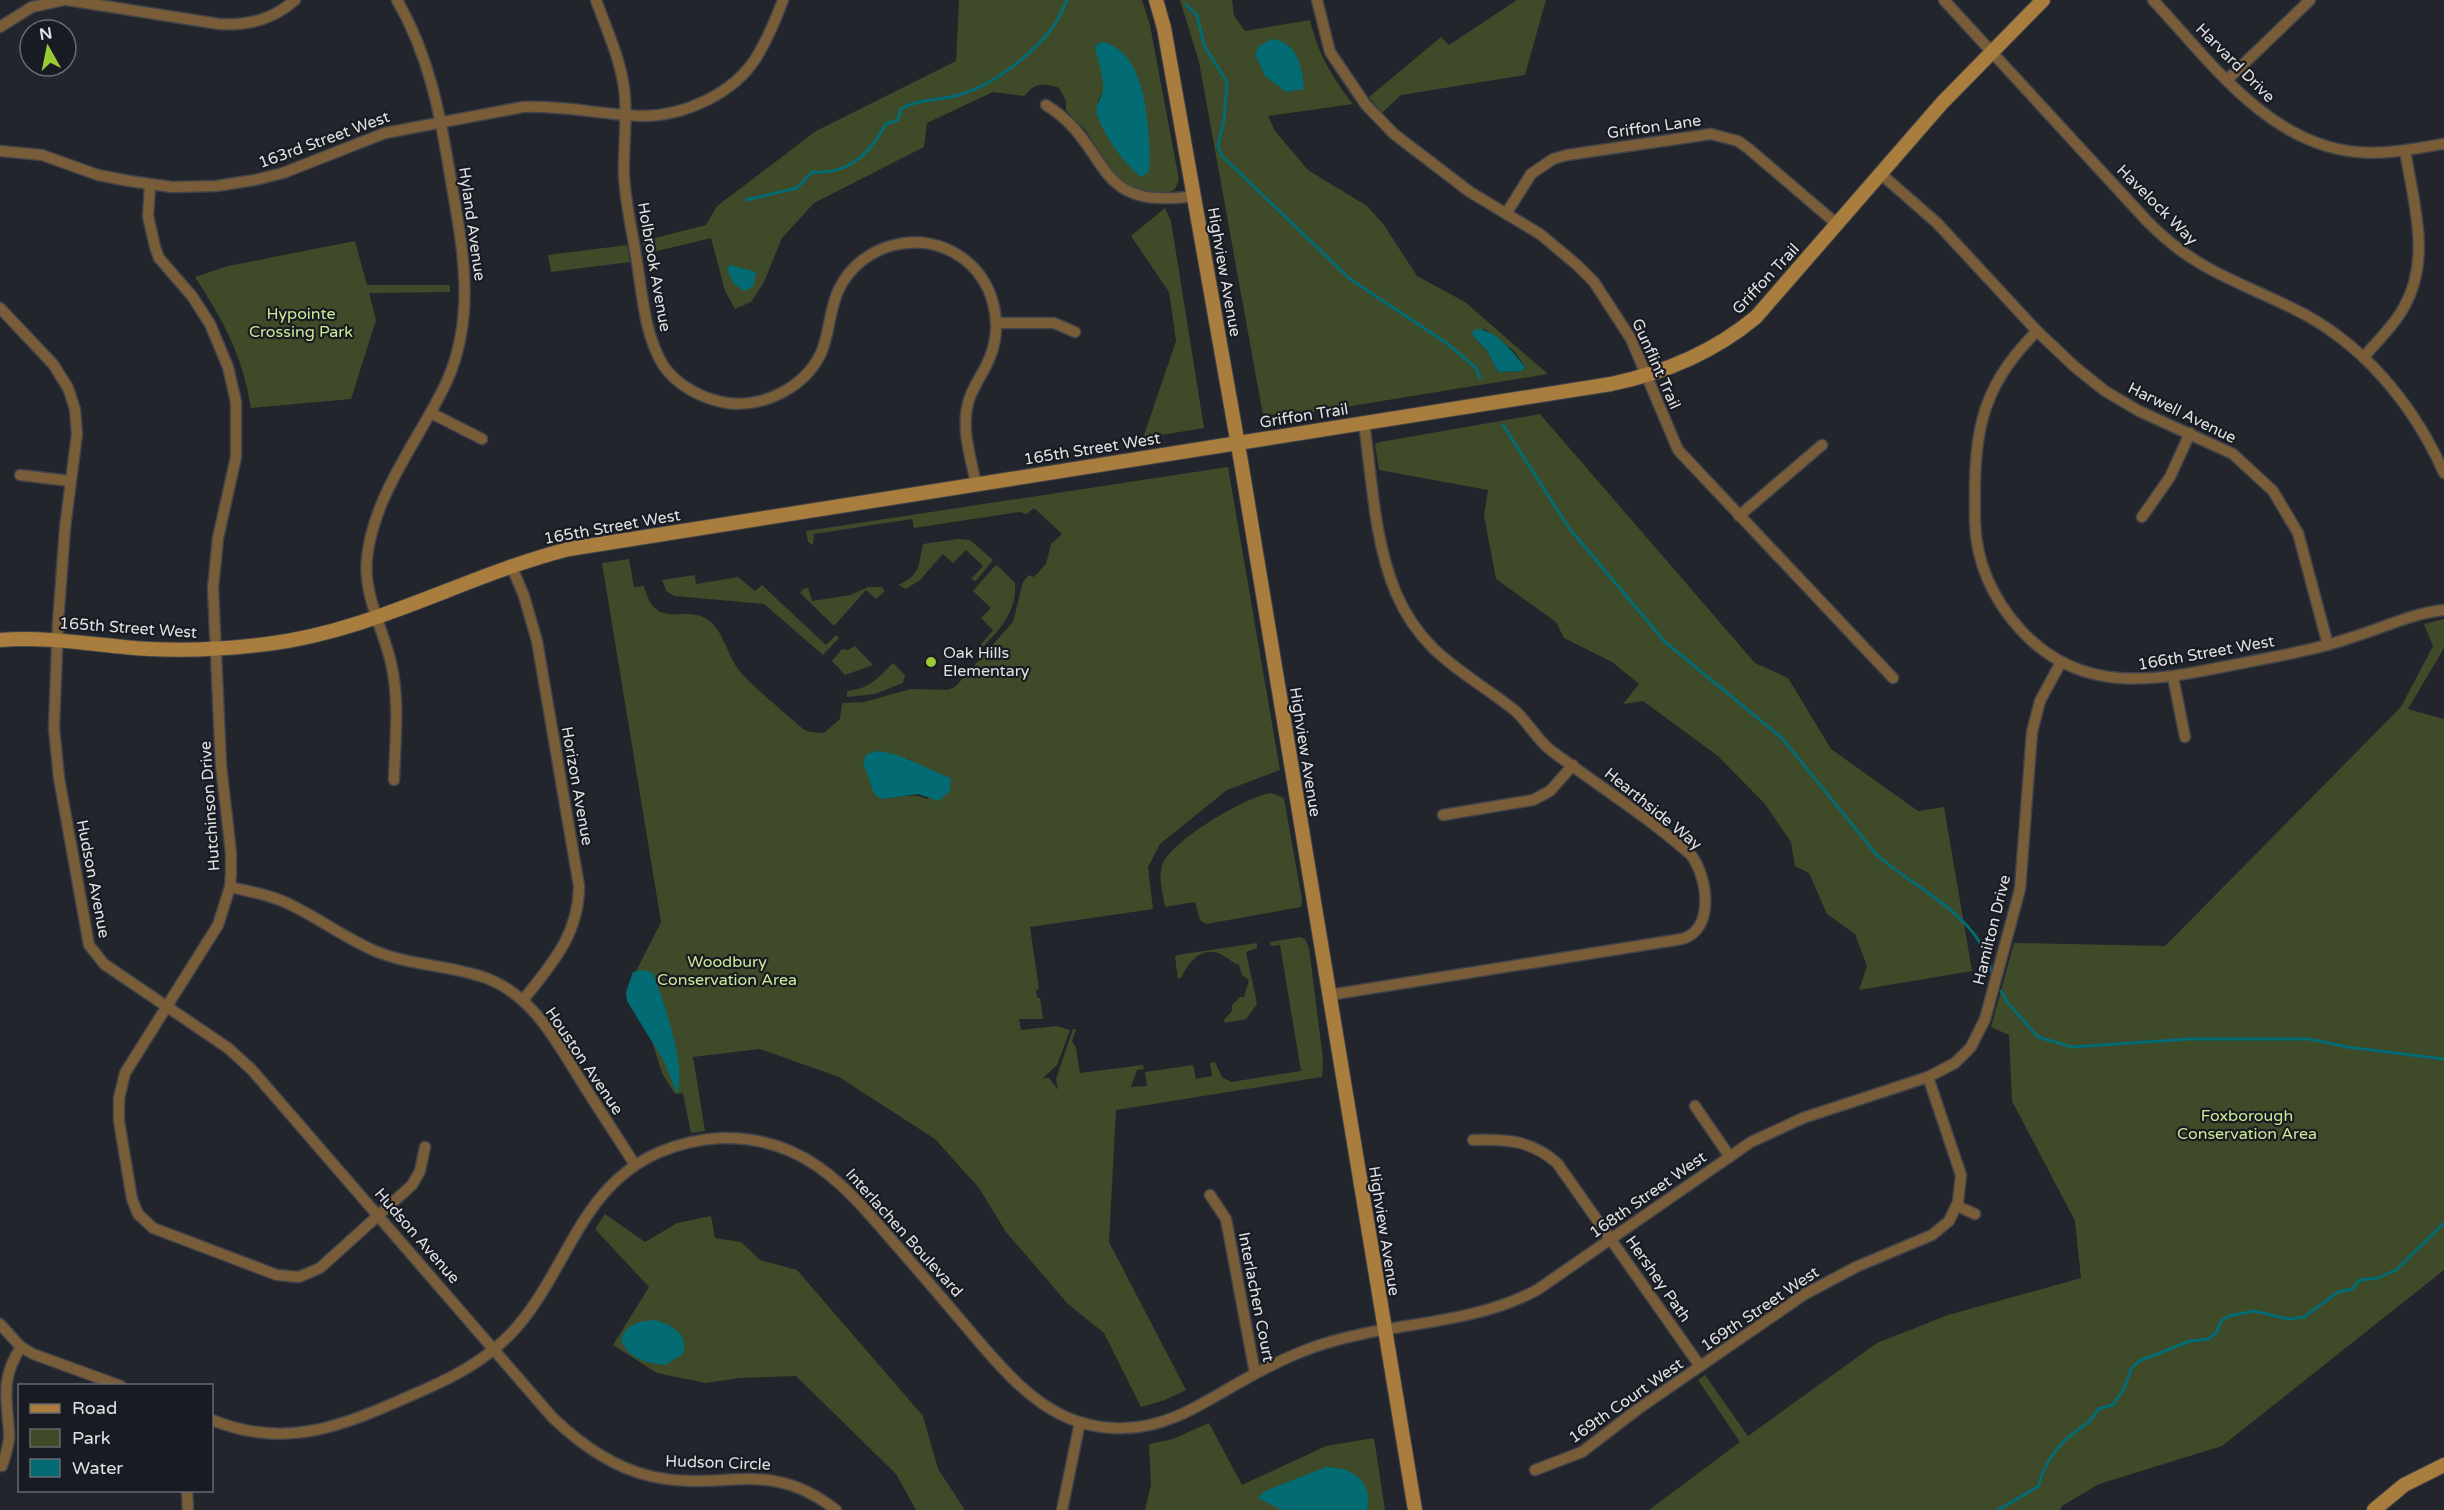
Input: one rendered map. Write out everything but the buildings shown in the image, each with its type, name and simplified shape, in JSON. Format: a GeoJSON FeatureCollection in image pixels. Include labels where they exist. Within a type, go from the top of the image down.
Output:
{"type":"FeatureCollection","features":[{"type":"Feature","properties":{"kind":"street"},"geometry":{"type":"LineString","coordinates":[[0,27],[32,7],[66,0],[219,24],[239,25],[274,15],[295,0]]}},
{"type":"Feature","properties":{"kind":"street","name":"Hyland Avenue"},"geometry":{"type":"LineString","coordinates":[[394,780],[396,694],[391,662],[367,581],[367,559],[372,528],[383,500],[452,368],[465,306],[465,263],[441,121],[427,66],[397,0]]}},
{"type":"Feature","properties":{"kind":"street","name":"Holbrook Avenue"},"geometry":{"type":"LineString","coordinates":[[596,0],[621,73],[625,115],[626,198],[649,327],[664,367],[692,391],[712,400],[744,404],[770,398],[790,388],[809,372],[821,353],[834,303],[844,281],[864,259],[891,245],[921,242],[936,245],[962,257],[983,279],[990,293],[997,323],[989,360],[968,403],[967,437],[976,484]]}},
{"type":"Feature","properties":{"kind":"street","name":"163rd Street West"},"geometry":{"type":"LineString","coordinates":[[0,151],[42,155],[98,175],[150,184],[203,187],[255,180],[309,164],[371,137],[441,121],[541,106],[644,116],[678,111],[722,90],[742,74],[756,58],[783,0]]}},
{"type":"Feature","properties":{"kind":"street","name":"Highview Avenue"},"geometry":{"type":"LineString","coordinates":[[1156,0],[1164,27],[1238,442],[1415,1510]]}},
{"type":"Feature","properties":{"kind":"street","name":"Gunflint Trail"},"geometry":{"type":"LineString","coordinates":[[1317,0],[1330,52],[1342,73],[1377,117],[1470,192],[1559,249],[1594,282],[1619,317],[1647,375],[1678,450],[1893,678]]}},
{"type":"Feature","properties":{"kind":"street","name":"Havelock Way"},"geometry":{"type":"LineString","coordinates":[[1944,0],[2139,213],[2177,250],[2226,279],[2312,319],[2364,357],[2418,420],[2444,473]]}},
{"type":"Feature","properties":{"kind":"street","name":"Griffon Trail"},"geometry":{"type":"LineString","coordinates":[[1238,442],[1611,384],[1647,375],[1683,362],[1734,335],[1776,297],[1942,103],[2043,0]]}},
{"type":"Feature","properties":{"kind":"street","name":"Harvard Drive"},"geometry":{"type":"LineString","coordinates":[[2153,0],[2259,111],[2298,136],[2335,148],[2358,152],[2405,150],[2444,144]]}},
{"type":"Feature","properties":{"kind":"street"},"geometry":{"type":"LineString","coordinates":[[2228,79],[2310,0]]}},
{"type":"Feature","properties":{"kind":"street"},"geometry":{"type":"LineString","coordinates":[[1046,105],[1073,125],[1106,174],[1126,190],[1138,196],[1164,200],[1194,196]]}},
{"type":"Feature","properties":{"kind":"street","name":"Griffon Lane"},"geometry":{"type":"LineString","coordinates":[[1506,214],[1531,174],[1554,159],[1712,134],[1738,141],[1838,225]]}},
{"type":"Feature","properties":{"kind":"street"},"geometry":{"type":"LineString","coordinates":[[2364,357],[2404,308],[2417,271],[2420,243],[2405,150]]}},
{"type":"Feature","properties":{"kind":"street","name":"Harwell Avenue"},"geometry":{"type":"LineString","coordinates":[[1881,174],[1938,225],[2037,331],[2074,367],[2105,391],[2139,411],[2233,454],[2273,491],[2283,506],[2303,549],[2328,645]]}},
{"type":"Feature","properties":{"kind":"street","name":"Hutchinson Drive"},"geometry":{"type":"LineString","coordinates":[[150,184],[148,216],[159,258],[192,296],[210,324],[228,368],[236,402],[236,457],[214,574],[223,789],[231,854],[230,887],[218,926],[125,1073],[118,1098],[118,1121],[132,1199],[138,1214],[153,1228],[277,1275],[299,1277],[320,1268],[412,1185],[420,1171],[425,1147]]}},
{"type":"Feature","properties":{"kind":"street","name":"Hudson Avenue"},"geometry":{"type":"LineString","coordinates":[[0,308],[53,364],[73,398],[77,434],[70,481],[54,705],[56,756],[89,945],[104,964],[228,1048],[252,1070],[495,1349]]}},
{"type":"Feature","properties":{"kind":"street"},"geometry":{"type":"LineString","coordinates":[[997,323],[1054,323],[1075,332]]}},
{"type":"Feature","properties":{"kind":"street","name":"166th Street West"},"geometry":{"type":"LineString","coordinates":[[2037,331],[2018,351],[2001,375],[1983,414],[1976,452],[1975,529],[1984,571],[2005,612],[2025,635],[2061,662],[2116,679],[2138,681],[2173,677],[2328,645],[2418,614],[2444,610]]}},
{"type":"Feature","properties":{"kind":"street"},"geometry":{"type":"LineString","coordinates":[[430,413],[482,439]]}},
{"type":"Feature","properties":{"kind":"street","name":"Hearthside Way"},"geometry":{"type":"LineString","coordinates":[[1329,995],[1682,939],[1693,936],[1700,928],[1705,912],[1696,861],[1685,850],[1544,745],[1515,711],[1450,666],[1436,653],[1412,622],[1396,592],[1381,544],[1364,423]]}},
{"type":"Feature","properties":{"kind":"street"},"geometry":{"type":"LineString","coordinates":[[2142,517],[2170,477],[2190,433]]}},
{"type":"Feature","properties":{"kind":"street","name":"165th Street West"},"geometry":{"type":"LineString","coordinates":[[0,640],[57,640],[152,649],[216,649],[301,638],[377,619],[511,565],[599,544],[1238,442]]}},
{"type":"Feature","properties":{"kind":"street"},"geometry":{"type":"LineString","coordinates":[[1739,516],[1822,445]]}},
{"type":"Feature","properties":{"kind":"street"},"geometry":{"type":"LineString","coordinates":[[20,475],[70,481]]}},
{"type":"Feature","properties":{"kind":"street","name":"Horizon Avenue"},"geometry":{"type":"LineString","coordinates":[[511,565],[524,596],[537,641],[579,886],[578,909],[568,941],[523,1000]]}},
{"type":"Feature","properties":{"kind":"street","name":"Hamilton Drive"},"geometry":{"type":"LineString","coordinates":[[1928,1077],[1963,1057],[1982,1027],[2020,889],[2032,732],[2040,701],[2061,662]]}},
{"type":"Feature","properties":{"kind":"street"},"geometry":{"type":"LineString","coordinates":[[2173,677],[2185,737]]}},
{"type":"Feature","properties":{"kind":"street"},"geometry":{"type":"LineString","coordinates":[[1443,815],[1533,800],[1550,791],[1573,765]]}},
{"type":"Feature","properties":{"kind":"street","name":"Houston Avenue"},"geometry":{"type":"LineString","coordinates":[[230,887],[264,894],[291,904],[331,930],[379,952],[414,963],[469,972],[506,988],[523,1000],[549,1030],[635,1165]]}},
{"type":"Feature","properties":{"kind":"street"},"geometry":{"type":"LineString","coordinates":[[1928,1077],[1958,1162],[1961,1187],[1957,1206],[1975,1214]]}},
{"type":"Feature","properties":{"kind":"street","name":"168th Street West"},"geometry":{"type":"LineString","coordinates":[[1384,1329],[1499,1308],[1537,1290],[1751,1142],[1803,1118],[1928,1077]]}},
{"type":"Feature","properties":{"kind":"street"},"geometry":{"type":"LineString","coordinates":[[1695,1106],[1730,1157]]}},
{"type":"Feature","properties":{"kind":"street","name":"Interlachen Boulevard"},"geometry":{"type":"LineString","coordinates":[[213,1420],[243,1430],[282,1435],[328,1430],[451,1378],[495,1349],[532,1308],[594,1202],[635,1165],[682,1144],[721,1138],[762,1142],[803,1156],[830,1174],[854,1197],[1024,1391],[1042,1405],[1080,1422],[1125,1428],[1163,1422],[1198,1407],[1255,1373],[1316,1347],[1384,1329]]}},
{"type":"Feature","properties":{"kind":"street","name":"Hershey Path"},"geometry":{"type":"LineString","coordinates":[[1473,1140],[1515,1140],[1548,1154],[1566,1173],[1700,1366]]}},
{"type":"Feature","properties":{"kind":"street","name":"Interlachen Court"},"geometry":{"type":"LineString","coordinates":[[1210,1196],[1226,1219],[1255,1373]]}},
{"type":"Feature","properties":{"kind":"street","name":"169th Street West"},"geometry":{"type":"LineString","coordinates":[[1700,1366],[1828,1280],[1932,1235],[1948,1221],[1957,1206]]}},
{"type":"Feature","properties":{"kind":"street"},"geometry":{"type":"LineString","coordinates":[[0,1324],[21,1347],[116,1384]]}},
{"type":"Feature","properties":{"kind":"street"},"geometry":{"type":"LineString","coordinates":[[2,1466],[9,1434],[3,1384],[9,1365],[21,1347]]}},
{"type":"Feature","properties":{"kind":"street","name":"Hudson Circle"},"geometry":{"type":"LineString","coordinates":[[495,1349],[552,1417],[576,1440],[605,1459],[650,1476],[690,1480],[775,1479],[800,1486],[836,1510]]}},
{"type":"Feature","properties":{"kind":"street","name":"169th Court West"},"geometry":{"type":"LineString","coordinates":[[1535,1470],[1582,1452],[1700,1366]]}},
{"type":"Feature","properties":{"kind":"street"},"geometry":{"type":"LineString","coordinates":[[1062,1510],[1080,1422]]}},
{"type":"Feature","properties":{"kind":"street"},"geometry":{"type":"LineString","coordinates":[[2374,1510],[2404,1485],[2444,1465]]}},
{"type":"Feature","properties":{"kind":"street"},"geometry":{"type":"LineString","coordinates":[[187,1492],[188,1510]]}},
{"type":"Feature","properties":{"kind":"green space"},"geometry":{"type":"Polygon","coordinates":[[[959,0],[1142,0],[1150,25],[1179,180],[1175,189],[1153,193],[1140,190],[1120,179],[1112,171],[1086,131],[1066,110],[1066,101],[1059,88],[1040,85],[1032,88],[1025,96],[993,92],[927,123],[924,147],[814,203],[782,238],[764,282],[751,302],[735,309],[725,291],[711,238],[645,254],[643,241],[706,225],[717,206],[816,131],[956,61],[959,0]],[[1131,65],[1104,90],[1097,103],[1143,93],[1131,65]]]}},
{"type":"Feature","properties":{"kind":"green space"},"geometry":{"type":"Polygon","coordinates":[[[1180,0],[1232,0],[1234,16],[1245,31],[1310,20],[1317,44],[1327,65],[1353,104],[1268,116],[1275,131],[1308,170],[1367,206],[1384,225],[1417,276],[1465,302],[1548,374],[1308,413],[1263,415],[1199,62],[1180,0]],[[1485,329],[1472,335],[1488,352],[1498,372],[1522,371],[1525,367],[1514,351],[1485,329]]]}},
{"type":"Feature","properties":{"kind":"green space"},"geometry":{"type":"Polygon","coordinates":[[[1517,0],[1546,0],[1525,75],[1401,95],[1382,113],[1369,97],[1441,37],[1449,45],[1517,0]]]}},
{"type":"Feature","properties":{"kind":"green space"},"geometry":{"type":"Polygon","coordinates":[[[1165,208],[1171,221],[1204,428],[1143,438],[1176,341],[1169,292],[1131,236],[1165,208]]]}},
{"type":"Feature","properties":{"kind":"green space","name":"Hypointe Crossing Park"},"geometry":{"type":"Polygon","coordinates":[[[355,241],[367,285],[450,285],[450,292],[369,293],[376,320],[351,399],[251,408],[243,371],[231,339],[195,277],[228,266],[355,241]]]}},
{"type":"Feature","properties":{"kind":"green space"},"geometry":{"type":"Polygon","coordinates":[[[627,245],[630,262],[551,272],[548,255],[627,245]]]}},
{"type":"Feature","properties":{"kind":"green space"},"geometry":{"type":"Polygon","coordinates":[[[1540,414],[1755,663],[1788,678],[1831,749],[1918,811],[1944,807],[1972,971],[1859,990],[1867,966],[1855,934],[1827,914],[1809,873],[1795,866],[1791,842],[1765,804],[1718,756],[1643,701],[1623,704],[1639,684],[1612,662],[1564,638],[1556,622],[1496,579],[1484,515],[1488,490],[1379,470],[1375,444],[1380,442],[1540,414]]]}},
{"type":"Feature","properties":{"kind":"green space","name":"Woodbury Conservation Area"},"geometry":{"type":"Polygon","coordinates":[[[1228,467],[1280,770],[1227,790],[1160,844],[1148,867],[1153,909],[1030,927],[1039,989],[1036,990],[1037,998],[1040,998],[1043,1019],[1019,1019],[1021,1030],[1056,1026],[1070,1030],[1057,1065],[1043,1078],[1049,1078],[1058,1090],[1056,1079],[1073,1029],[1076,1029],[1072,1041],[1076,1048],[1080,1073],[1143,1065],[1144,1069],[1137,1070],[1131,1087],[1147,1086],[1145,1072],[1193,1065],[1196,1079],[1212,1076],[1210,1063],[1215,1062],[1222,1077],[1231,1082],[1301,1071],[1280,945],[1271,946],[1270,942],[1300,937],[1305,939],[1309,948],[1323,1059],[1322,1077],[1116,1110],[1109,1242],[1186,1390],[1165,1400],[1141,1407],[1104,1333],[1068,1304],[1006,1232],[979,1188],[935,1139],[839,1077],[760,1049],[693,1057],[705,1131],[691,1133],[683,1093],[675,1094],[662,1073],[632,979],[661,922],[602,563],[629,559],[634,587],[644,586],[655,608],[662,613],[697,615],[707,619],[716,628],[736,666],[749,681],[803,729],[824,733],[840,719],[842,703],[864,702],[911,689],[947,690],[955,687],[1013,622],[1023,582],[1029,575],[1034,577],[1046,564],[1051,544],[1062,534],[1034,508],[1027,514],[1020,512],[914,528],[912,519],[814,534],[813,545],[808,542],[806,531],[1228,467]],[[909,759],[872,781],[874,794],[886,798],[913,795],[927,799],[951,778],[919,766],[909,759]]]}},
{"type":"Feature","properties":{"kind":"green space"},"geometry":{"type":"Polygon","coordinates":[[[958,539],[970,540],[993,560],[976,581],[971,579],[983,566],[966,550],[953,563],[943,554],[920,580],[906,589],[898,585],[915,573],[923,544],[958,539]]]}},
{"type":"Feature","properties":{"kind":"green space"},"geometry":{"type":"Polygon","coordinates":[[[995,566],[998,566],[1015,583],[1015,594],[1005,620],[980,650],[978,648],[993,630],[981,618],[991,608],[973,591],[995,566]]]}},
{"type":"Feature","properties":{"kind":"green space"},"geometry":{"type":"Polygon","coordinates":[[[695,575],[696,584],[738,577],[755,591],[762,585],[826,645],[836,635],[839,638],[823,655],[764,604],[675,596],[667,592],[662,580],[695,575]]]}},
{"type":"Feature","properties":{"kind":"green space"},"geometry":{"type":"Polygon","coordinates":[[[868,587],[882,587],[885,591],[876,599],[866,590],[834,626],[800,593],[803,589],[808,588],[812,601],[851,595],[868,587]]]}},
{"type":"Feature","properties":{"kind":"green space","name":"Foxborough Conservation Area"},"geometry":{"type":"Polygon","coordinates":[[[2444,619],[2444,648],[2408,709],[2444,719],[2444,1270],[2222,1446],[2099,1484],[2062,1506],[2060,1510],[1649,1510],[1740,1442],[1698,1380],[1705,1375],[1748,1436],[1877,1343],[1948,1315],[2081,1278],[2075,1221],[2012,1101],[2009,1035],[1991,1027],[2014,943],[2165,946],[2401,707],[2433,646],[2424,624],[2444,619]]]}},
{"type":"Feature","properties":{"kind":"green space"},"geometry":{"type":"Polygon","coordinates":[[[855,646],[873,665],[845,675],[832,661],[842,649],[848,650],[855,646]]]}},
{"type":"Feature","properties":{"kind":"green space"},"geometry":{"type":"Polygon","coordinates":[[[893,663],[905,675],[903,683],[875,694],[847,697],[847,691],[867,685],[893,663]]]}},
{"type":"Feature","properties":{"kind":"green space"},"geometry":{"type":"Polygon","coordinates":[[[1271,793],[1284,798],[1302,900],[1301,907],[1206,924],[1200,920],[1195,902],[1165,907],[1160,876],[1167,856],[1193,833],[1228,811],[1271,793]]]}},
{"type":"Feature","properties":{"kind":"green space"},"geometry":{"type":"Polygon","coordinates":[[[1257,943],[1257,948],[1246,952],[1257,1004],[1246,1019],[1225,1023],[1224,1020],[1232,1011],[1232,1005],[1240,997],[1244,997],[1249,980],[1242,975],[1239,965],[1224,956],[1212,952],[1201,954],[1187,966],[1182,977],[1178,979],[1175,957],[1177,955],[1257,943]]]}},
{"type":"Feature","properties":{"kind":"green space"},"geometry":{"type":"Polygon","coordinates":[[[605,1214],[645,1242],[677,1223],[711,1216],[715,1238],[741,1242],[760,1260],[797,1270],[923,1416],[938,1469],[965,1510],[916,1510],[896,1474],[796,1376],[739,1378],[706,1383],[657,1373],[613,1345],[649,1287],[595,1229],[605,1214]]]}},
{"type":"Feature","properties":{"kind":"green space"},"geometry":{"type":"Polygon","coordinates":[[[1209,1423],[1242,1485],[1326,1446],[1374,1438],[1385,1510],[1145,1510],[1151,1485],[1149,1444],[1173,1439],[1209,1423]]]}},
{"type":"Feature","properties":{"kind":"water"},"geometry":{"type":"Polygon","coordinates":[[[1272,39],[1288,45],[1297,57],[1304,89],[1286,92],[1265,76],[1255,54],[1259,46],[1272,39]]]}},
{"type":"Feature","properties":{"kind":"water"},"geometry":{"type":"Polygon","coordinates":[[[1101,42],[1116,48],[1128,59],[1142,92],[1146,111],[1150,163],[1148,173],[1141,177],[1116,149],[1097,115],[1103,84],[1095,46],[1101,42]]]}},
{"type":"Feature","properties":{"kind":"water"},"geometry":{"type":"Polygon","coordinates":[[[731,265],[756,272],[753,287],[744,291],[733,283],[727,268],[731,265]]]}},
{"type":"Feature","properties":{"kind":"water"},"geometry":{"type":"Polygon","coordinates":[[[1475,329],[1490,333],[1503,342],[1525,367],[1522,371],[1498,372],[1488,352],[1472,335],[1475,329]]]}},
{"type":"Feature","properties":{"kind":"water"},"geometry":{"type":"Polygon","coordinates":[[[878,751],[906,758],[951,778],[950,791],[939,801],[918,794],[881,799],[874,794],[863,762],[867,754],[878,751]]]}},
{"type":"Feature","properties":{"kind":"water"},"geometry":{"type":"Polygon","coordinates":[[[643,970],[653,973],[672,1033],[679,1068],[677,1094],[665,1063],[627,1001],[626,992],[633,972],[643,970]]]}},
{"type":"Feature","properties":{"kind":"water"},"geometry":{"type":"Polygon","coordinates":[[[655,1320],[678,1331],[684,1341],[683,1354],[665,1365],[638,1359],[628,1351],[621,1339],[630,1326],[655,1320]]]}},
{"type":"Feature","properties":{"kind":"water"},"geometry":{"type":"Polygon","coordinates":[[[1326,1467],[1345,1470],[1359,1478],[1367,1491],[1367,1510],[1282,1510],[1258,1498],[1265,1491],[1326,1467]]]}},
{"type":"Feature","properties":{"kind":"waterway"},"geometry":{"type":"LineString","coordinates":[[746,200],[797,188],[812,172],[837,170],[847,166],[865,153],[886,124],[898,120],[901,109],[908,105],[959,95],[996,78],[1020,61],[1040,42],[1054,25],[1067,0]]}},
{"type":"Feature","properties":{"kind":"waterway"},"geometry":{"type":"LineString","coordinates":[[1186,5],[1197,15],[1204,45],[1227,82],[1224,120],[1218,146],[1221,155],[1350,279],[1448,344],[1476,368],[1480,378]]}},
{"type":"Feature","properties":{"kind":"waterway"},"geometry":{"type":"LineString","coordinates":[[1503,425],[1569,528],[1665,642],[1782,738],[1876,854],[1958,916],[1981,945],[1993,976]]}},
{"type":"Feature","properties":{"kind":"waterway"},"geometry":{"type":"LineString","coordinates":[[2001,991],[2007,1002],[2038,1037],[2072,1047],[2190,1039],[2309,1039],[2347,1047],[2444,1059]]}},
{"type":"Feature","properties":{"kind":"waterway"},"geometry":{"type":"LineString","coordinates":[[1998,1510],[2039,1486],[2047,1463],[2057,1449],[2088,1422],[2098,1409],[2113,1405],[2124,1389],[2131,1369],[2139,1361],[2190,1341],[2208,1339],[2216,1333],[2222,1320],[2229,1316],[2254,1311],[2288,1319],[2304,1317],[2338,1292],[2352,1289],[2360,1280],[2378,1278],[2396,1270],[2444,1223]]}},
{"type":"Feature","properties":{"kind":"place","name":"Oak Hills Elementary"},"geometry":{"type":"Point","coordinates":[931,662]}}]}
